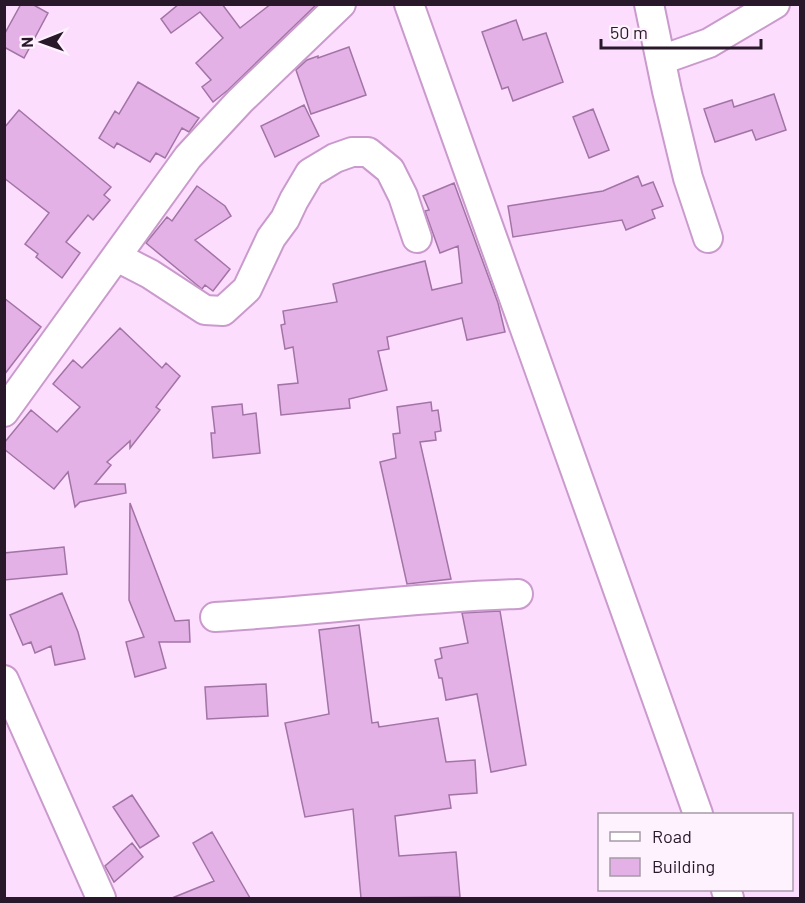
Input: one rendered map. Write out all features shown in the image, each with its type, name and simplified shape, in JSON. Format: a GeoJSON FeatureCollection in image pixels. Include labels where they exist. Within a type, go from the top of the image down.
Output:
{"type":"FeatureCollection","features":[{"type":"Feature","properties":{"kind":"street"},"geometry":{"type":"LineString","coordinates":[[4,412],[188,157],[240,101],[341,4]]}},
{"type":"Feature","properties":{"kind":"street"},"geometry":{"type":"LineString","coordinates":[[409,4],[698,813]]}},
{"type":"Feature","properties":{"kind":"street"},"geometry":{"type":"LineString","coordinates":[[649,4],[688,178],[708,238]]}},
{"type":"Feature","properties":{"kind":"street"},"geometry":{"type":"LineString","coordinates":[[661,60],[709,43],[775,4]]}},
{"type":"Feature","properties":{"kind":"street"},"geometry":{"type":"LineString","coordinates":[[117,257],[150,274],[205,310],[223,311],[247,289],[271,238],[285,219],[310,173],[335,158],[351,152],[368,152],[390,170],[403,196],[417,238]]}},
{"type":"Feature","properties":{"kind":"street"},"geometry":{"type":"LineString","coordinates":[[215,617],[270,614],[455,596],[518,594]]}},
{"type":"Feature","properties":{"kind":"street"},"geometry":{"type":"LineString","coordinates":[[4,680],[101,898]]}},
{"type":"Feature","properties":{"kind":"building"},"geometry":{"type":"Polygon","coordinates":[[[21,4],[32,4],[48,13],[24,58],[4,47],[4,35],[21,4]]]}},
{"type":"Feature","properties":{"kind":"building"},"geometry":{"type":"Polygon","coordinates":[[[179,4],[222,4],[240,28],[271,4],[317,4],[213,102],[202,87],[211,80],[196,63],[223,38],[200,12],[171,33],[161,19],[179,4]]]}},
{"type":"Feature","properties":{"kind":"building"},"geometry":{"type":"Polygon","coordinates":[[[516,20],[523,40],[546,33],[563,82],[513,101],[508,87],[502,89],[482,32],[516,20]]]}},
{"type":"Feature","properties":{"kind":"building"},"geometry":{"type":"Polygon","coordinates":[[[349,47],[366,95],[311,114],[296,70],[307,60],[349,47]]]}},
{"type":"Feature","properties":{"kind":"building"},"geometry":{"type":"Polygon","coordinates":[[[138,82],[199,118],[189,132],[182,128],[165,158],[156,153],[150,162],[117,143],[114,148],[99,138],[115,111],[119,114],[138,82]]]}},
{"type":"Feature","properties":{"kind":"building"},"geometry":{"type":"Polygon","coordinates":[[[774,94],[786,130],[756,140],[752,130],[715,142],[704,109],[732,100],[734,107],[774,94]]]}},
{"type":"Feature","properties":{"kind":"building"},"geometry":{"type":"Polygon","coordinates":[[[304,105],[319,136],[275,157],[261,126],[304,105]]]}},
{"type":"Feature","properties":{"kind":"building"},"geometry":{"type":"Polygon","coordinates":[[[593,109],[609,150],[589,158],[573,117],[593,109]]]}},
{"type":"Feature","properties":{"kind":"building"},"geometry":{"type":"Polygon","coordinates":[[[19,110],[111,187],[104,195],[110,200],[93,220],[88,215],[66,242],[80,253],[62,278],[36,257],[38,254],[25,244],[49,213],[4,178],[4,128],[19,110]]]}},
{"type":"Feature","properties":{"kind":"building"},"geometry":{"type":"Polygon","coordinates":[[[638,176],[642,186],[653,182],[663,206],[652,210],[655,218],[626,230],[622,220],[513,237],[508,206],[603,191],[638,176]]]}},
{"type":"Feature","properties":{"kind":"building"},"geometry":{"type":"Polygon","coordinates":[[[454,183],[498,303],[505,332],[467,340],[462,318],[387,337],[389,349],[378,351],[387,390],[349,399],[350,408],[281,415],[278,385],[298,383],[293,347],[285,349],[281,325],[285,324],[283,311],[337,302],[333,284],[425,261],[432,290],[462,283],[458,246],[440,253],[425,211],[429,210],[423,196],[454,183]]]}},
{"type":"Feature","properties":{"kind":"building"},"geometry":{"type":"Polygon","coordinates":[[[197,186],[225,206],[231,216],[195,240],[230,269],[213,291],[205,285],[202,289],[146,243],[167,217],[172,221],[197,186]]]}},
{"type":"Feature","properties":{"kind":"building"},"geometry":{"type":"Polygon","coordinates":[[[4,298],[41,327],[4,375],[4,298]]]}},
{"type":"Feature","properties":{"kind":"building"},"geometry":{"type":"Polygon","coordinates":[[[120,328],[162,368],[166,363],[180,376],[156,407],[160,410],[130,448],[130,441],[107,462],[111,465],[95,484],[125,484],[126,493],[80,502],[75,507],[68,472],[54,489],[4,449],[4,443],[31,410],[57,432],[80,407],[53,384],[73,360],[82,368],[120,328]]]}},
{"type":"Feature","properties":{"kind":"building"},"geometry":{"type":"Polygon","coordinates":[[[431,402],[432,411],[438,410],[441,431],[435,432],[436,440],[420,442],[451,579],[407,584],[380,462],[396,458],[393,434],[400,433],[397,407],[431,402]]]}},
{"type":"Feature","properties":{"kind":"building"},"geometry":{"type":"Polygon","coordinates":[[[242,404],[243,415],[256,413],[260,453],[213,458],[211,433],[215,433],[212,407],[242,404]]]}},
{"type":"Feature","properties":{"kind":"building"},"geometry":{"type":"Polygon","coordinates":[[[130,503],[175,621],[189,620],[190,642],[159,642],[166,668],[135,677],[126,642],[144,637],[129,600],[130,503]]]}},
{"type":"Feature","properties":{"kind":"building"},"geometry":{"type":"Polygon","coordinates":[[[64,547],[67,574],[4,580],[4,553],[64,547]]]}},
{"type":"Feature","properties":{"kind":"building"},"geometry":{"type":"Polygon","coordinates":[[[62,593],[78,632],[85,659],[55,665],[51,646],[35,653],[31,642],[23,645],[10,615],[62,593]]]}},
{"type":"Feature","properties":{"kind":"building"},"geometry":{"type":"Polygon","coordinates":[[[500,611],[526,765],[491,772],[477,694],[446,700],[442,678],[439,678],[435,660],[442,658],[440,648],[468,643],[462,613],[500,611]]]}},
{"type":"Feature","properties":{"kind":"building"},"geometry":{"type":"Polygon","coordinates":[[[359,625],[372,723],[378,722],[379,727],[438,718],[446,762],[475,760],[477,793],[449,795],[451,808],[395,816],[399,856],[456,852],[460,897],[361,898],[353,809],[305,817],[285,723],[329,714],[319,630],[359,625]]]}},
{"type":"Feature","properties":{"kind":"building"},"geometry":{"type":"Polygon","coordinates":[[[266,684],[268,716],[207,719],[205,687],[266,684]]]}},
{"type":"Feature","properties":{"kind":"building"},"geometry":{"type":"Polygon","coordinates":[[[132,795],[159,836],[140,848],[113,807],[132,795]]]}},
{"type":"Feature","properties":{"kind":"building"},"geometry":{"type":"Polygon","coordinates":[[[212,832],[250,898],[172,898],[214,881],[193,843],[212,832]]]}},
{"type":"Feature","properties":{"kind":"building"},"geometry":{"type":"Polygon","coordinates":[[[132,843],[143,857],[114,882],[105,866],[132,843]]]}}]}
